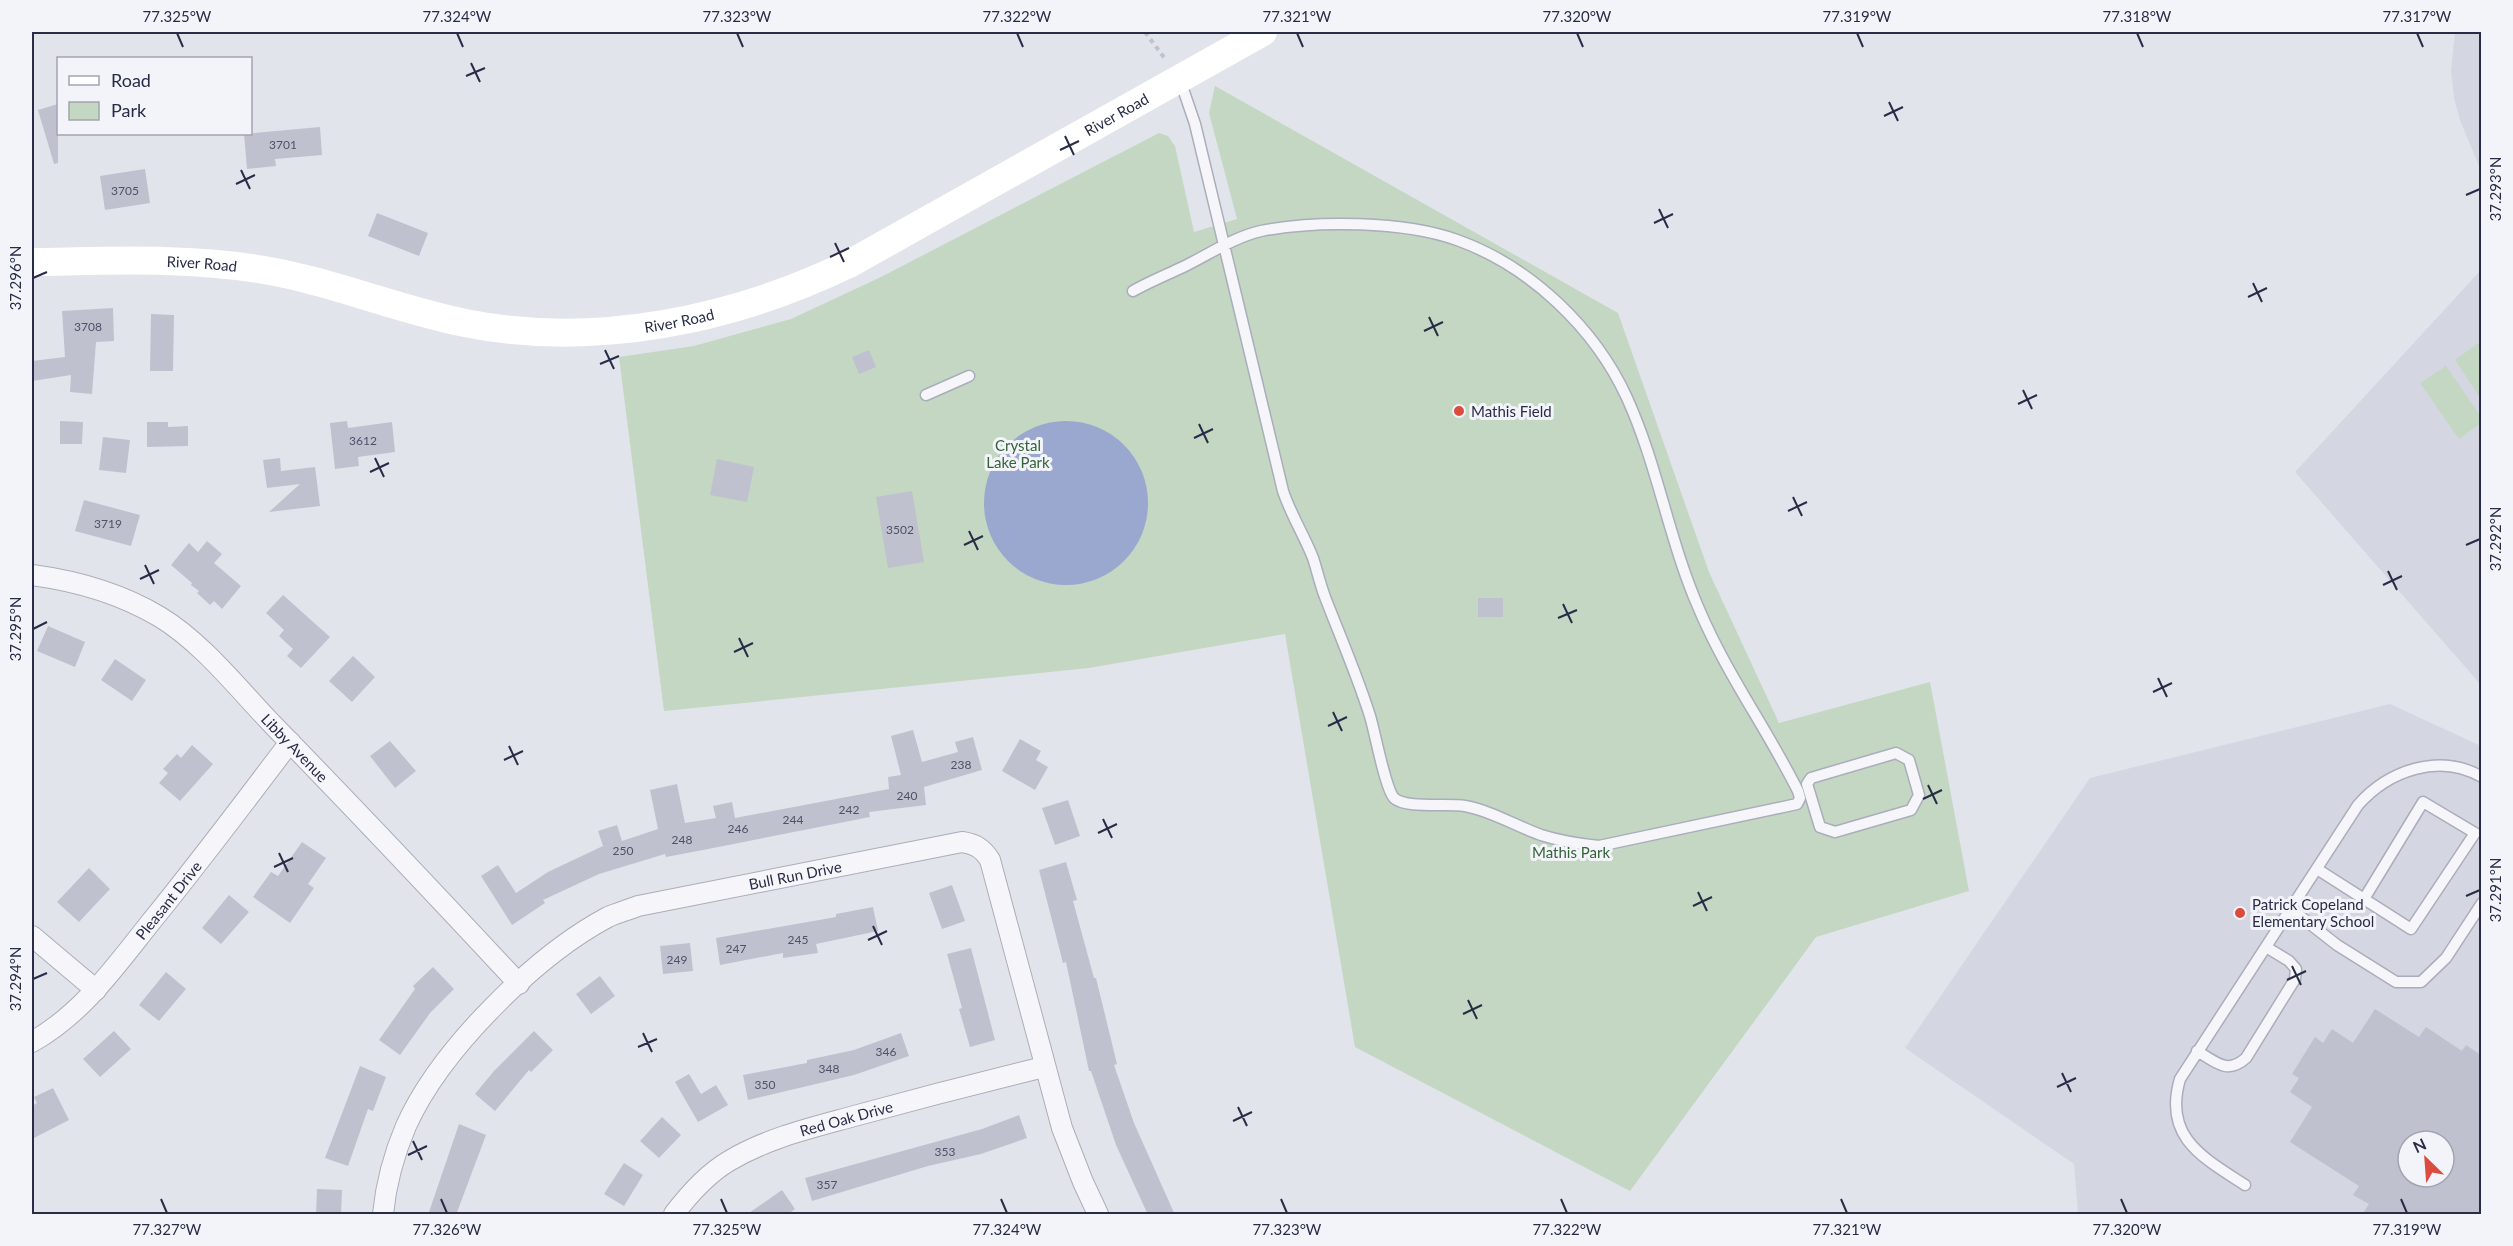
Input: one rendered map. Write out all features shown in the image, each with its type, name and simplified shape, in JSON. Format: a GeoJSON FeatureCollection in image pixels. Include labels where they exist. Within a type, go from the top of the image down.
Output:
{"type":"FeatureCollection","features":[{"type":"Feature","properties":{"kind":"street","name":"River Road"},"geometry":{"type":"LineString","coordinates":[[32,262],[197,262],[249,267],[299,277],[433,316],[489,327],[585,331],[690,319],[763,300],[797,288],[849,264],[1263,32]]}},
{"type":"Feature","properties":{"kind":"street","name":"Libby Avenue"},"geometry":{"type":"LineString","coordinates":[[32,575],[94,587],[128,600],[160,617],[201,650],[519,984]]}},
{"type":"Feature","properties":{"kind":"street","name":"Pleasant Drive"},"geometry":{"type":"LineString","coordinates":[[32,1042],[45,1035],[76,1010],[96,990],[200,861],[290,742]]}},
{"type":"Feature","properties":{"kind":"street","name":"Bull Run Drive"},"geometry":{"type":"LineString","coordinates":[[383,1215],[396,1151],[407,1124],[445,1062],[482,1019],[547,957],[582,933],[609,916],[638,906],[962,842],[974,844],[984,851],[990,861],[1062,1128],[1098,1215]]}},
{"type":"Feature","properties":{"kind":"street"},"geometry":{"type":"LineString","coordinates":[[32,936],[96,990]]}},
{"type":"Feature","properties":{"kind":"street","name":"Red Oak Drive"},"geometry":{"type":"LineString","coordinates":[[674,1215],[688,1196],[708,1176],[729,1161],[765,1143],[960,1087],[1044,1066]]}},
{"type":"Feature","properties":{"kind":"lane"},"geometry":{"type":"LineString","coordinates":[[1132,291],[1224,245],[1260,231],[1326,225],[1363,225],[1424,232],[1455,240],[1480,250],[1510,267],[1552,298],[1577,322],[1606,359],[1627,398],[1652,464],[1681,564],[1698,607],[1715,644],[1804,796],[1820,827],[1835,832],[1911,810],[1920,795],[1909,760],[1896,753],[1811,778],[1804,796],[1791,807],[1599,846],[1571,843],[1542,835],[1488,812],[1465,806],[1442,803],[1406,804],[1396,800],[1390,792],[1359,679],[1324,595],[1313,559],[1304,537],[1291,516],[1283,491],[1224,245],[1195,124],[1180,79]]}},
{"type":"Feature","properties":{"kind":"lane"},"geometry":{"type":"LineString","coordinates":[[926,395],[969,376]]}},
{"type":"Feature","properties":{"kind":"lane"},"geometry":{"type":"LineString","coordinates":[[2245,1185],[2203,1158],[2179,1128],[2175,1112],[2175,1095],[2180,1079],[2358,805],[2382,782],[2397,774],[2433,765],[2454,766],[2481,777]]}},
{"type":"Feature","properties":{"kind":"lane"},"geometry":{"type":"LineString","coordinates":[[2317,869],[2364,899],[2411,929],[2475,833],[2423,802],[2364,899]]}},
{"type":"Feature","properties":{"kind":"lane"},"geometry":{"type":"LineString","coordinates":[[2291,909],[2337,945],[2396,982],[2421,982],[2446,958],[2481,903]]}},
{"type":"Feature","properties":{"kind":"lane"},"geometry":{"type":"LineString","coordinates":[[2197,1051],[2225,1067],[2238,1065],[2246,1058],[2295,979],[2296,969],[2289,961],[2266,947]]}},
{"type":"Feature","properties":{"kind":"path"},"geometry":{"type":"LineString","coordinates":[[1145,32],[1180,79]]}},
{"type":"Feature","properties":{"kind":"shaded area"},"geometry":{"type":"Polygon","coordinates":[[[2455,32],[2481,32],[2481,171],[2460,120],[2454,98],[2451,70],[2455,32]]]}},
{"type":"Feature","properties":{"kind":"shaded area"},"geometry":{"type":"Polygon","coordinates":[[[2481,270],[2481,685],[2295,472],[2481,270]]]}},
{"type":"Feature","properties":{"kind":"shaded area","name":"Patrick Copeland Elementary School"},"geometry":{"type":"Polygon","coordinates":[[[2390,704],[2481,746],[2481,1214],[2078,1214],[2074,1164],[1905,1048],[2090,778],[2390,704]]]}},
{"type":"Feature","properties":{"kind":"green space","name":"Mathis Park"},"geometry":{"type":"Polygon","coordinates":[[[1215,86],[1618,313],[1709,572],[1779,723],[1930,682],[1969,891],[1816,937],[1630,1191],[1355,1047],[1285,634],[1089,668],[664,711],[619,357],[694,346],[791,319],[881,277],[1159,133],[1168,136],[1175,146],[1194,232],[1237,219],[1209,113],[1215,86]]]}},
{"type":"Feature","properties":{"kind":"green space"},"geometry":{"type":"Polygon","coordinates":[[[2480,342],[2482,343],[2481,399],[2455,360],[2480,342]]]}},
{"type":"Feature","properties":{"kind":"green space"},"geometry":{"type":"Polygon","coordinates":[[[2446,366],[2481,417],[2481,423],[2459,439],[2420,383],[2446,366]]]}},
{"type":"Feature","properties":{"kind":"water"},"geometry":{"type":"Polygon","coordinates":[[[1066,421],[1097,428],[1124,445],[1141,472],[1148,503],[1141,534],[1124,561],[1097,578],[1066,585],[1035,578],[1008,561],[991,534],[984,503],[991,472],[1008,445],[1035,428],[1066,421]]]}},
{"type":"Feature","properties":{"kind":"building"},"geometry":{"type":"Polygon","coordinates":[[[57,104],[58,163],[54,164],[38,110],[57,104]]]}},
{"type":"Feature","properties":{"kind":"building"},"geometry":{"type":"Polygon","coordinates":[[[320,127],[322,155],[275,159],[276,166],[247,169],[244,135],[320,127]]]}},
{"type":"Feature","properties":{"kind":"building"},"geometry":{"type":"Polygon","coordinates":[[[145,169],[150,203],[105,210],[100,176],[145,169]]]}},
{"type":"Feature","properties":{"kind":"building"},"geometry":{"type":"Polygon","coordinates":[[[377,213],[428,233],[419,256],[368,236],[377,213]]]}},
{"type":"Feature","properties":{"kind":"building"},"geometry":{"type":"Polygon","coordinates":[[[113,308],[114,341],[96,342],[92,394],[70,392],[71,375],[32,381],[32,361],[65,357],[62,311],[113,308]]]}},
{"type":"Feature","properties":{"kind":"building"},"geometry":{"type":"Polygon","coordinates":[[[151,314],[174,315],[173,371],[150,371],[151,314]]]}},
{"type":"Feature","properties":{"kind":"building"},"geometry":{"type":"Polygon","coordinates":[[[869,350],[876,367],[859,374],[852,357],[869,350]]]}},
{"type":"Feature","properties":{"kind":"building"},"geometry":{"type":"Polygon","coordinates":[[[60,421],[83,422],[82,444],[60,444],[60,421]]]}},
{"type":"Feature","properties":{"kind":"building"},"geometry":{"type":"Polygon","coordinates":[[[347,421],[348,428],[392,422],[395,452],[358,457],[359,466],[335,469],[330,423],[347,421]]]}},
{"type":"Feature","properties":{"kind":"building"},"geometry":{"type":"Polygon","coordinates":[[[147,422],[168,422],[168,427],[188,426],[188,446],[147,447],[147,422]]]}},
{"type":"Feature","properties":{"kind":"building"},"geometry":{"type":"Polygon","coordinates":[[[103,437],[130,440],[126,473],[99,470],[103,437]]]}},
{"type":"Feature","properties":{"kind":"building"},"geometry":{"type":"Polygon","coordinates":[[[280,458],[281,471],[315,467],[320,506],[269,512],[300,484],[267,488],[263,460],[280,458]]]}},
{"type":"Feature","properties":{"kind":"building"},"geometry":{"type":"Polygon","coordinates":[[[717,459],[754,467],[747,502],[710,495],[717,459]]]}},
{"type":"Feature","properties":{"kind":"building"},"geometry":{"type":"Polygon","coordinates":[[[912,491],[924,562],[888,568],[876,497],[912,491]]]}},
{"type":"Feature","properties":{"kind":"building"},"geometry":{"type":"Polygon","coordinates":[[[84,500],[140,515],[131,546],[75,531],[84,500]]]}},
{"type":"Feature","properties":{"kind":"building"},"geometry":{"type":"Polygon","coordinates":[[[207,541],[222,554],[214,563],[241,586],[222,609],[214,601],[210,605],[197,593],[199,591],[191,585],[192,583],[171,565],[189,543],[198,552],[207,541]]]}},
{"type":"Feature","properties":{"kind":"building"},"geometry":{"type":"Polygon","coordinates":[[[283,595],[330,637],[301,668],[287,656],[293,649],[279,636],[284,630],[266,613],[283,595]]]}},
{"type":"Feature","properties":{"kind":"building"},"geometry":{"type":"Polygon","coordinates":[[[1478,598],[1503,598],[1503,617],[1478,617],[1478,598]]]}},
{"type":"Feature","properties":{"kind":"building"},"geometry":{"type":"Polygon","coordinates":[[[48,626],[85,642],[75,667],[37,651],[48,626]]]}},
{"type":"Feature","properties":{"kind":"building"},"geometry":{"type":"Polygon","coordinates":[[[353,656],[375,677],[352,702],[329,681],[353,656]]]}},
{"type":"Feature","properties":{"kind":"building"},"geometry":{"type":"Polygon","coordinates":[[[115,659],[146,680],[132,701],[101,680],[115,659]]]}},
{"type":"Feature","properties":{"kind":"building"},"geometry":{"type":"Polygon","coordinates":[[[913,730],[922,762],[958,752],[955,742],[973,737],[982,770],[924,787],[926,805],[869,812],[870,817],[666,857],[665,854],[599,874],[543,900],[545,903],[512,925],[481,876],[498,865],[516,893],[548,872],[603,846],[598,831],[617,825],[622,841],[658,829],[650,790],[677,784],[685,823],[716,818],[713,806],[732,802],[735,818],[889,789],[888,777],[901,775],[891,736],[913,730]]]}},
{"type":"Feature","properties":{"kind":"building"},"geometry":{"type":"Polygon","coordinates":[[[1020,739],[1041,751],[1036,760],[1048,767],[1035,790],[1002,771],[1020,739]]]}},
{"type":"Feature","properties":{"kind":"building"},"geometry":{"type":"Polygon","coordinates":[[[390,741],[416,771],[395,788],[370,756],[390,741]]]}},
{"type":"Feature","properties":{"kind":"building"},"geometry":{"type":"Polygon","coordinates":[[[192,745],[213,764],[180,801],[159,783],[168,773],[163,769],[177,754],[181,758],[192,745]]]}},
{"type":"Feature","properties":{"kind":"building"},"geometry":{"type":"Polygon","coordinates":[[[1068,800],[1080,836],[1055,845],[1042,808],[1068,800]]]}},
{"type":"Feature","properties":{"kind":"building"},"geometry":{"type":"Polygon","coordinates":[[[302,842],[326,858],[308,884],[314,888],[290,923],[253,897],[271,872],[278,876],[302,842]]]}},
{"type":"Feature","properties":{"kind":"building"},"geometry":{"type":"Polygon","coordinates":[[[1066,862],[1077,900],[1073,901],[1094,978],[1096,978],[1117,1064],[1114,1065],[1134,1123],[1175,1215],[1148,1215],[1116,1145],[1091,1071],[1089,1071],[1066,962],[1063,963],[1039,870],[1066,862]]]}},
{"type":"Feature","properties":{"kind":"building"},"geometry":{"type":"Polygon","coordinates":[[[89,868],[110,889],[79,922],[57,902],[89,868]]]}},
{"type":"Feature","properties":{"kind":"building"},"geometry":{"type":"Polygon","coordinates":[[[952,885],[965,921],[942,929],[929,893],[952,885]]]}},
{"type":"Feature","properties":{"kind":"building"},"geometry":{"type":"Polygon","coordinates":[[[229,895],[249,912],[221,944],[202,928],[229,895]]]}},
{"type":"Feature","properties":{"kind":"building"},"geometry":{"type":"Polygon","coordinates":[[[873,907],[878,931],[816,944],[818,953],[783,958],[783,953],[720,965],[716,938],[836,917],[836,914],[873,907]]]}},
{"type":"Feature","properties":{"kind":"building"},"geometry":{"type":"Polygon","coordinates":[[[690,943],[693,971],[663,974],[660,946],[690,943]]]}},
{"type":"Feature","properties":{"kind":"building"},"geometry":{"type":"Polygon","coordinates":[[[971,948],[995,1040],[970,1047],[947,954],[971,948]]]}},
{"type":"Feature","properties":{"kind":"building"},"geometry":{"type":"Polygon","coordinates":[[[433,967],[454,989],[430,1013],[400,1055],[379,1040],[415,989],[413,986],[433,967]]]}},
{"type":"Feature","properties":{"kind":"building"},"geometry":{"type":"Polygon","coordinates":[[[166,972],[186,989],[159,1021],[139,1005],[166,972]]]}},
{"type":"Feature","properties":{"kind":"building"},"geometry":{"type":"Polygon","coordinates":[[[600,976],[615,996],[591,1014],[576,994],[600,976]]]}},
{"type":"Feature","properties":{"kind":"building"},"geometry":{"type":"Polygon","coordinates":[[[2375,1009],[2419,1037],[2426,1027],[2462,1051],[2466,1045],[2481,1055],[2481,1215],[2362,1215],[2369,1204],[2353,1195],[2359,1186],[2290,1142],[2312,1107],[2290,1092],[2299,1078],[2292,1074],[2315,1037],[2323,1043],[2332,1029],[2353,1043],[2375,1009]]]}},
{"type":"Feature","properties":{"kind":"building"},"geometry":{"type":"Polygon","coordinates":[[[114,1031],[131,1049],[100,1077],[83,1059],[114,1031]]]}},
{"type":"Feature","properties":{"kind":"building"},"geometry":{"type":"Polygon","coordinates":[[[534,1031],[553,1050],[531,1072],[529,1070],[495,1111],[475,1094],[494,1071],[534,1031]]]}},
{"type":"Feature","properties":{"kind":"building"},"geometry":{"type":"Polygon","coordinates":[[[901,1033],[909,1056],[854,1075],[748,1100],[743,1075],[807,1063],[807,1060],[854,1050],[901,1033]]]}},
{"type":"Feature","properties":{"kind":"building"},"geometry":{"type":"Polygon","coordinates":[[[360,1066],[386,1077],[373,1111],[368,1109],[348,1166],[325,1158],[360,1066]]]}},
{"type":"Feature","properties":{"kind":"building"},"geometry":{"type":"Polygon","coordinates":[[[689,1074],[701,1094],[716,1085],[728,1105],[698,1122],[675,1082],[689,1074]]]}},
{"type":"Feature","properties":{"kind":"building"},"geometry":{"type":"Polygon","coordinates":[[[53,1088],[69,1120],[32,1139],[32,1106],[37,1103],[34,1097],[53,1088]]]}},
{"type":"Feature","properties":{"kind":"building"},"geometry":{"type":"Polygon","coordinates":[[[1019,1115],[1027,1138],[981,1154],[928,1166],[812,1201],[805,1178],[982,1129],[1019,1115]]]}},
{"type":"Feature","properties":{"kind":"building"},"geometry":{"type":"Polygon","coordinates":[[[662,1117],[681,1135],[659,1158],[640,1141],[662,1117]]]}},
{"type":"Feature","properties":{"kind":"building"},"geometry":{"type":"Polygon","coordinates":[[[459,1124],[486,1135],[456,1215],[428,1215],[459,1124]]]}},
{"type":"Feature","properties":{"kind":"building"},"geometry":{"type":"Polygon","coordinates":[[[624,1163],[643,1175],[624,1206],[604,1194],[624,1163]]]}},
{"type":"Feature","properties":{"kind":"building"},"geometry":{"type":"Polygon","coordinates":[[[317,1189],[342,1190],[341,1215],[316,1215],[317,1189]]]}},
{"type":"Feature","properties":{"kind":"building"},"geometry":{"type":"Polygon","coordinates":[[[782,1190],[795,1209],[787,1215],[746,1215],[782,1190]]]}},
{"type":"Feature","properties":{"kind":"place","name":"Mathis Field"},"geometry":{"type":"Point","coordinates":[1459,411]}},
{"type":"Feature","properties":{"kind":"place","name":"Patrick Copeland Elementary School"},"geometry":{"type":"Point","coordinates":[2240,913]}},
{"type":"Feature","properties":{"kind":"park label","name":"Crystal Lake Park"},"geometry":{"type":"Point","coordinates":[1018,454]}}]}
